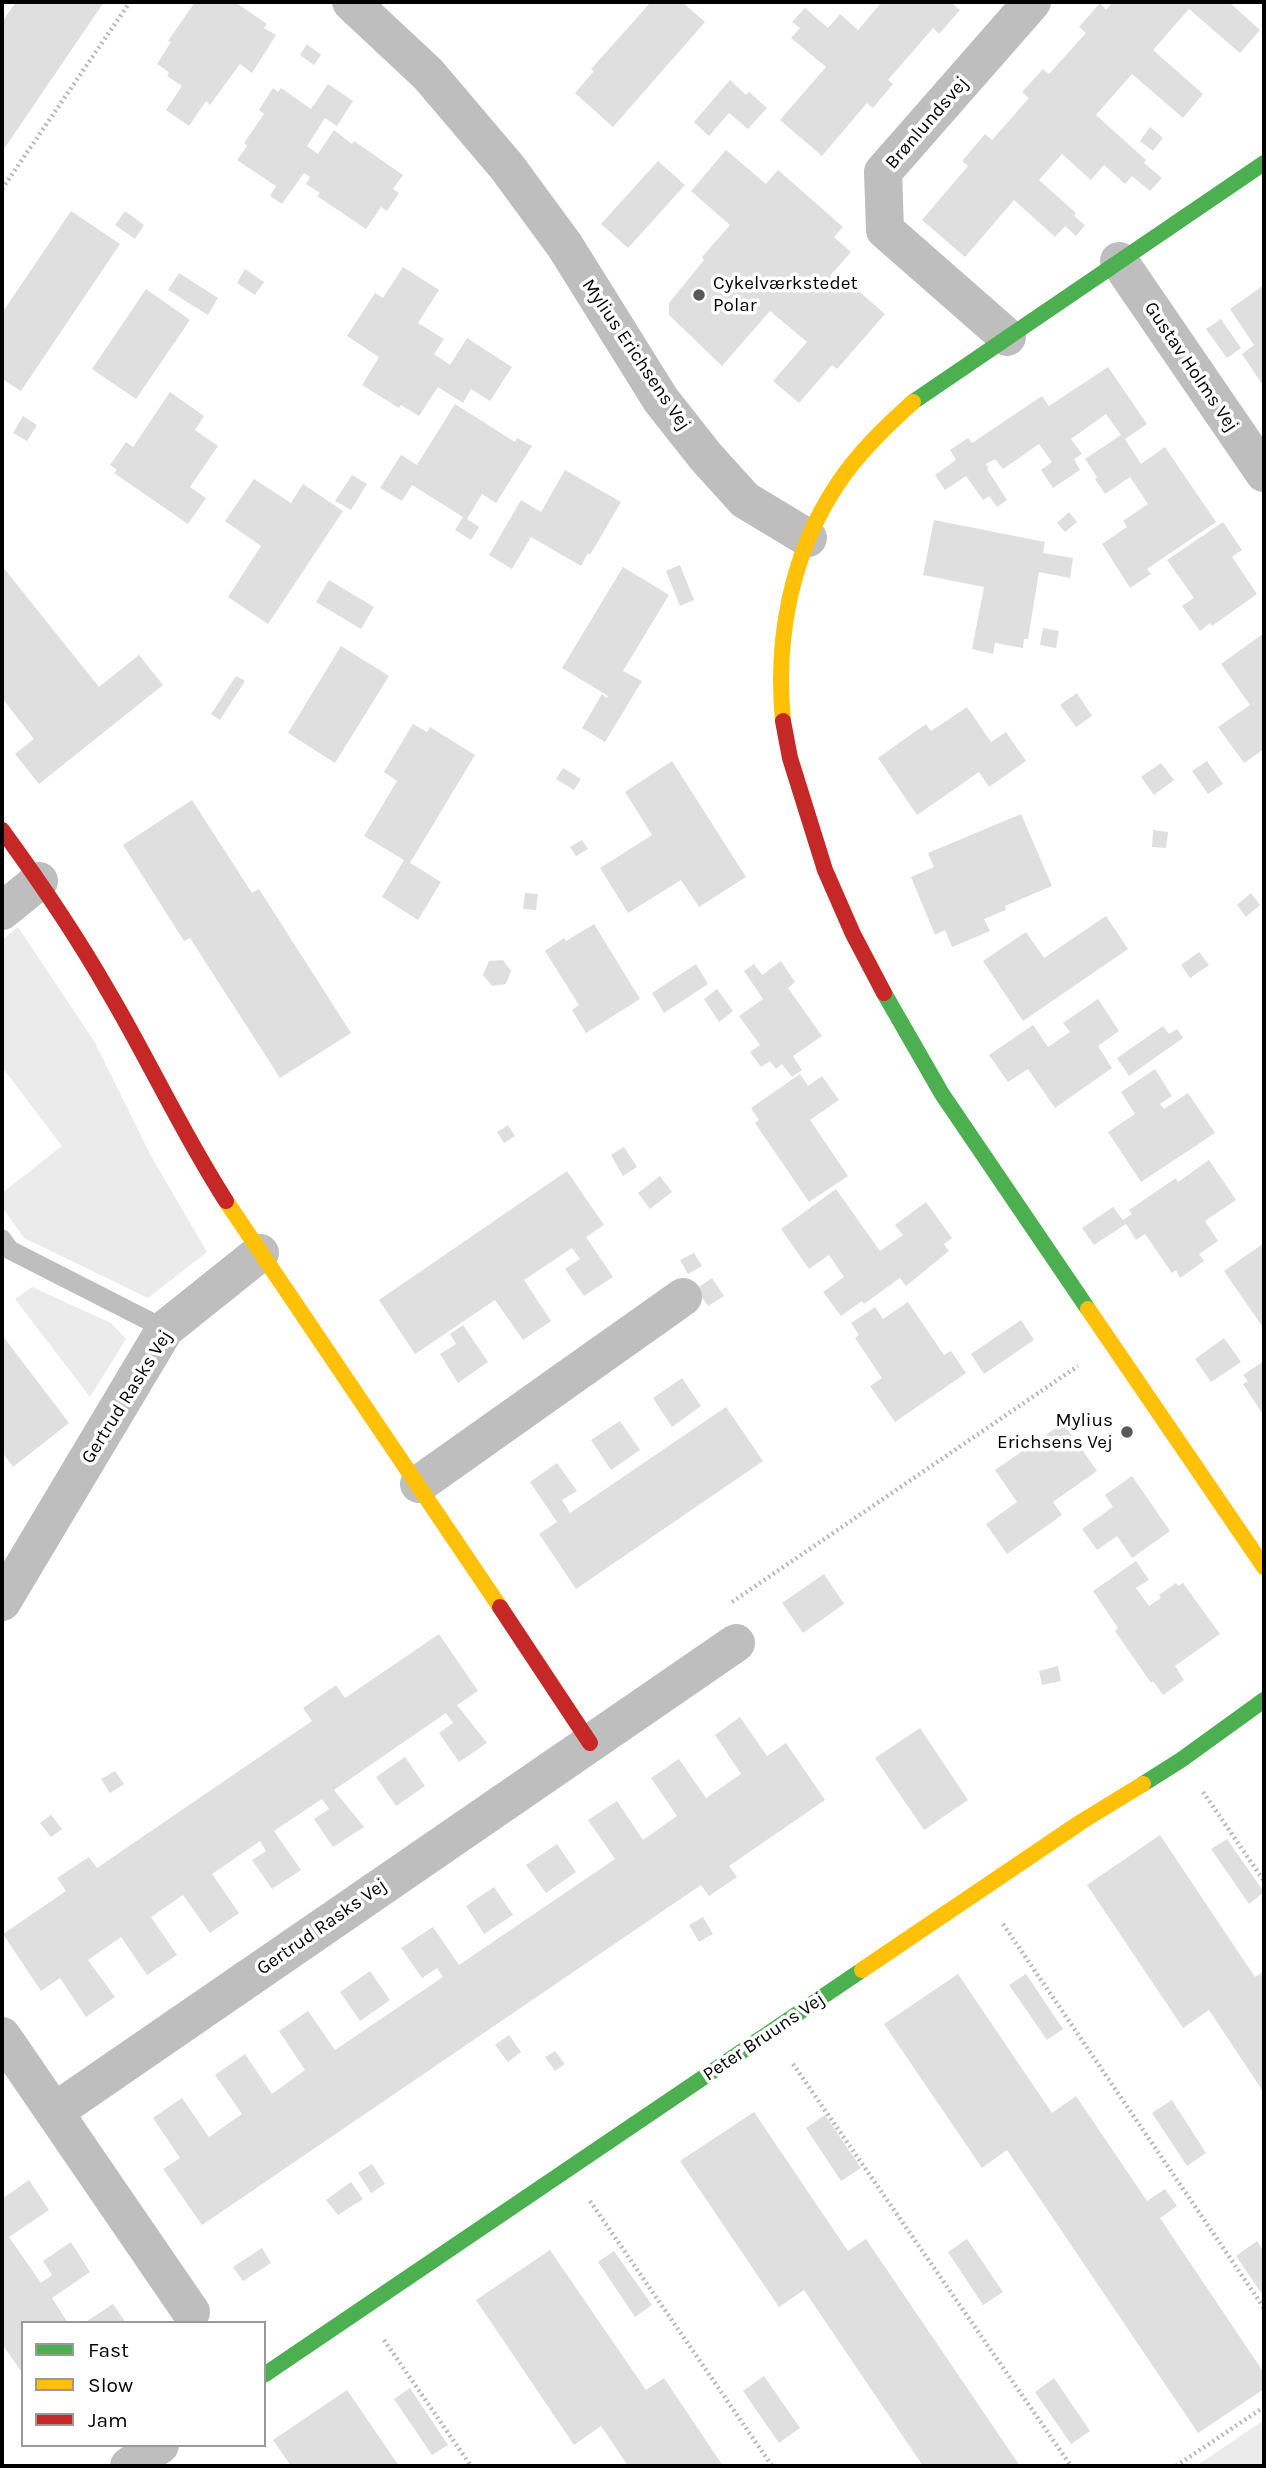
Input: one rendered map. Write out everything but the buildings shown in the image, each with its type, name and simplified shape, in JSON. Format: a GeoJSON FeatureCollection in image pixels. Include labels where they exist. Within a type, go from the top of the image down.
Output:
{"type":"FeatureCollection","features":[{"type":"Feature","properties":{"kind":"street","name":"Mylius Erichsens Vej"},"geometry":{"type":"LineString","coordinates":[[351,2],[428,74],[508,167],[565,246],[661,400],[706,457],[745,500],[808,538]]}},
{"type":"Feature","properties":{"kind":"street","name":"Brønlundsvej"},"geometry":{"type":"LineString","coordinates":[[1007,337],[885,230],[883,172],[1032,2]]}},
{"type":"Feature","properties":{"kind":"street"},"geometry":{"type":"LineString","coordinates":[[1264,163],[919,396],[877,435],[836,486],[808,538],[791,591],[782,645],[783,725],[793,769],[827,877],[895,1014],[942,1094],[1264,1567]]}},
{"type":"Feature","properties":{"kind":"street","name":"Gustav Holms Vej"},"geometry":{"type":"LineString","coordinates":[[1119,261],[1264,473]]}},
{"type":"Feature","properties":{"kind":"street"},"geometry":{"type":"LineString","coordinates":[[2,830],[39,881],[108,990],[199,1160],[419,1483],[590,1743]]}},
{"type":"Feature","properties":{"kind":"street"},"geometry":{"type":"LineString","coordinates":[[2,911],[39,881]]}},
{"type":"Feature","properties":{"kind":"street","name":"Gertrud Rasks Vej"},"geometry":{"type":"LineString","coordinates":[[2,1602],[165,1329],[260,1253]]}},
{"type":"Feature","properties":{"kind":"street"},"geometry":{"type":"LineString","coordinates":[[419,1483],[683,1297]]}},
{"type":"Feature","properties":{"kind":"street","name":"Gertrud Rasks Vej"},"geometry":{"type":"LineString","coordinates":[[54,2112],[736,1643]]}},
{"type":"Feature","properties":{"kind":"street","name":"Peter Bruuns Vej"},"geometry":{"type":"LineString","coordinates":[[266,2374],[1081,1822],[1181,1760],[1264,1700]]}},
{"type":"Feature","properties":{"kind":"street"},"geometry":{"type":"LineString","coordinates":[[2,2036],[191,2312]]}},
{"type":"Feature","properties":{"kind":"street"},"geometry":{"type":"LineString","coordinates":[[129,2466],[157,2447]]}},
{"type":"Feature","properties":{"kind":"lane"},"geometry":{"type":"LineString","coordinates":[[2,1239],[10,1250],[165,1329]]}},
{"type":"Feature","properties":{"kind":"path"},"geometry":{"type":"LineString","coordinates":[[2,189],[130,2]]}},
{"type":"Feature","properties":{"kind":"path"},"geometry":{"type":"LineString","coordinates":[[736,1643],[729,1604],[1079,1365],[1083,1340],[1101,1327]]}},
{"type":"Feature","properties":{"kind":"path"},"geometry":{"type":"LineString","coordinates":[[1181,1760],[1264,1881]]}},
{"type":"Feature","properties":{"kind":"path"},"geometry":{"type":"LineString","coordinates":[[980,1890],[1264,2308]]}},
{"type":"Feature","properties":{"kind":"path"},"geometry":{"type":"LineString","coordinates":[[771,2032],[1071,2466]]}},
{"type":"Feature","properties":{"kind":"path"},"geometry":{"type":"LineString","coordinates":[[568,2169],[772,2466]]}},
{"type":"Feature","properties":{"kind":"path"},"geometry":{"type":"LineString","coordinates":[[361,2308],[471,2466]]}},
{"type":"Feature","properties":{"kind":"path"},"geometry":{"type":"LineString","coordinates":[[1176,2466],[1264,2407]]}},
{"type":"Feature","properties":{"kind":"shaded area"},"geometry":{"type":"Polygon","coordinates":[[[18,927],[94,1041],[151,1156],[207,1252],[148,1298],[24,1238],[2,1207],[2,1193],[62,1146],[2,1067],[2,940],[18,927]]]}},
{"type":"Feature","properties":{"kind":"shaded area"},"geometry":{"type":"Polygon","coordinates":[[[32,1287],[111,1323],[126,1339],[90,1397],[15,1299],[32,1287]]]}},
{"type":"Feature","properties":{"kind":"shaded area"},"geometry":{"type":"Polygon","coordinates":[[[1264,2420],[1264,2466],[1196,2466],[1264,2420]]]}},
{"type":"Feature","properties":{"kind":"traffic: fast"},"geometry":{"type":"LineString","coordinates":[[913,402],[1264,163]]}},
{"type":"Feature","properties":{"kind":"traffic: fast"},"geometry":{"type":"LineString","coordinates":[[884,993],[942,1094],[1088,1309]]}},
{"type":"Feature","properties":{"kind":"traffic: fast"},"geometry":{"type":"LineString","coordinates":[[1143,1784],[1264,1700]]}},
{"type":"Feature","properties":{"kind":"traffic: fast"},"geometry":{"type":"LineString","coordinates":[[266,2374],[862,1970]]}},
{"type":"Feature","properties":{"kind":"traffic: slow"},"geometry":{"type":"LineString","coordinates":[[783,721],[781,690],[784,628],[798,568],[808,539],[821,512],[853,462],[913,402]]}},
{"type":"Feature","properties":{"kind":"traffic: slow"},"geometry":{"type":"LineString","coordinates":[[226,1201],[500,1607]]}},
{"type":"Feature","properties":{"kind":"traffic: slow"},"geometry":{"type":"LineString","coordinates":[[1088,1309],[1264,1567]]}},
{"type":"Feature","properties":{"kind":"traffic: slow"},"geometry":{"type":"LineString","coordinates":[[862,1970],[1081,1822],[1143,1784]]}},
{"type":"Feature","properties":{"kind":"traffic: jam"},"geometry":{"type":"LineString","coordinates":[[783,721],[790,758],[825,870],[853,934],[884,993]]}},
{"type":"Feature","properties":{"kind":"traffic: jam"},"geometry":{"type":"LineString","coordinates":[[2,830],[96,970],[226,1201]]}},
{"type":"Feature","properties":{"kind":"traffic: jam"},"geometry":{"type":"LineString","coordinates":[[500,1607],[590,1743]]}},
{"type":"Feature","properties":{"kind":"place","name":"Cykelværkstedet Polar"},"geometry":{"type":"Point","coordinates":[699,295]}},
{"type":"Feature","properties":{"kind":"place","name":"Mylius Erichsens Vej"},"geometry":{"type":"Point","coordinates":[1127,1432]}}]}
